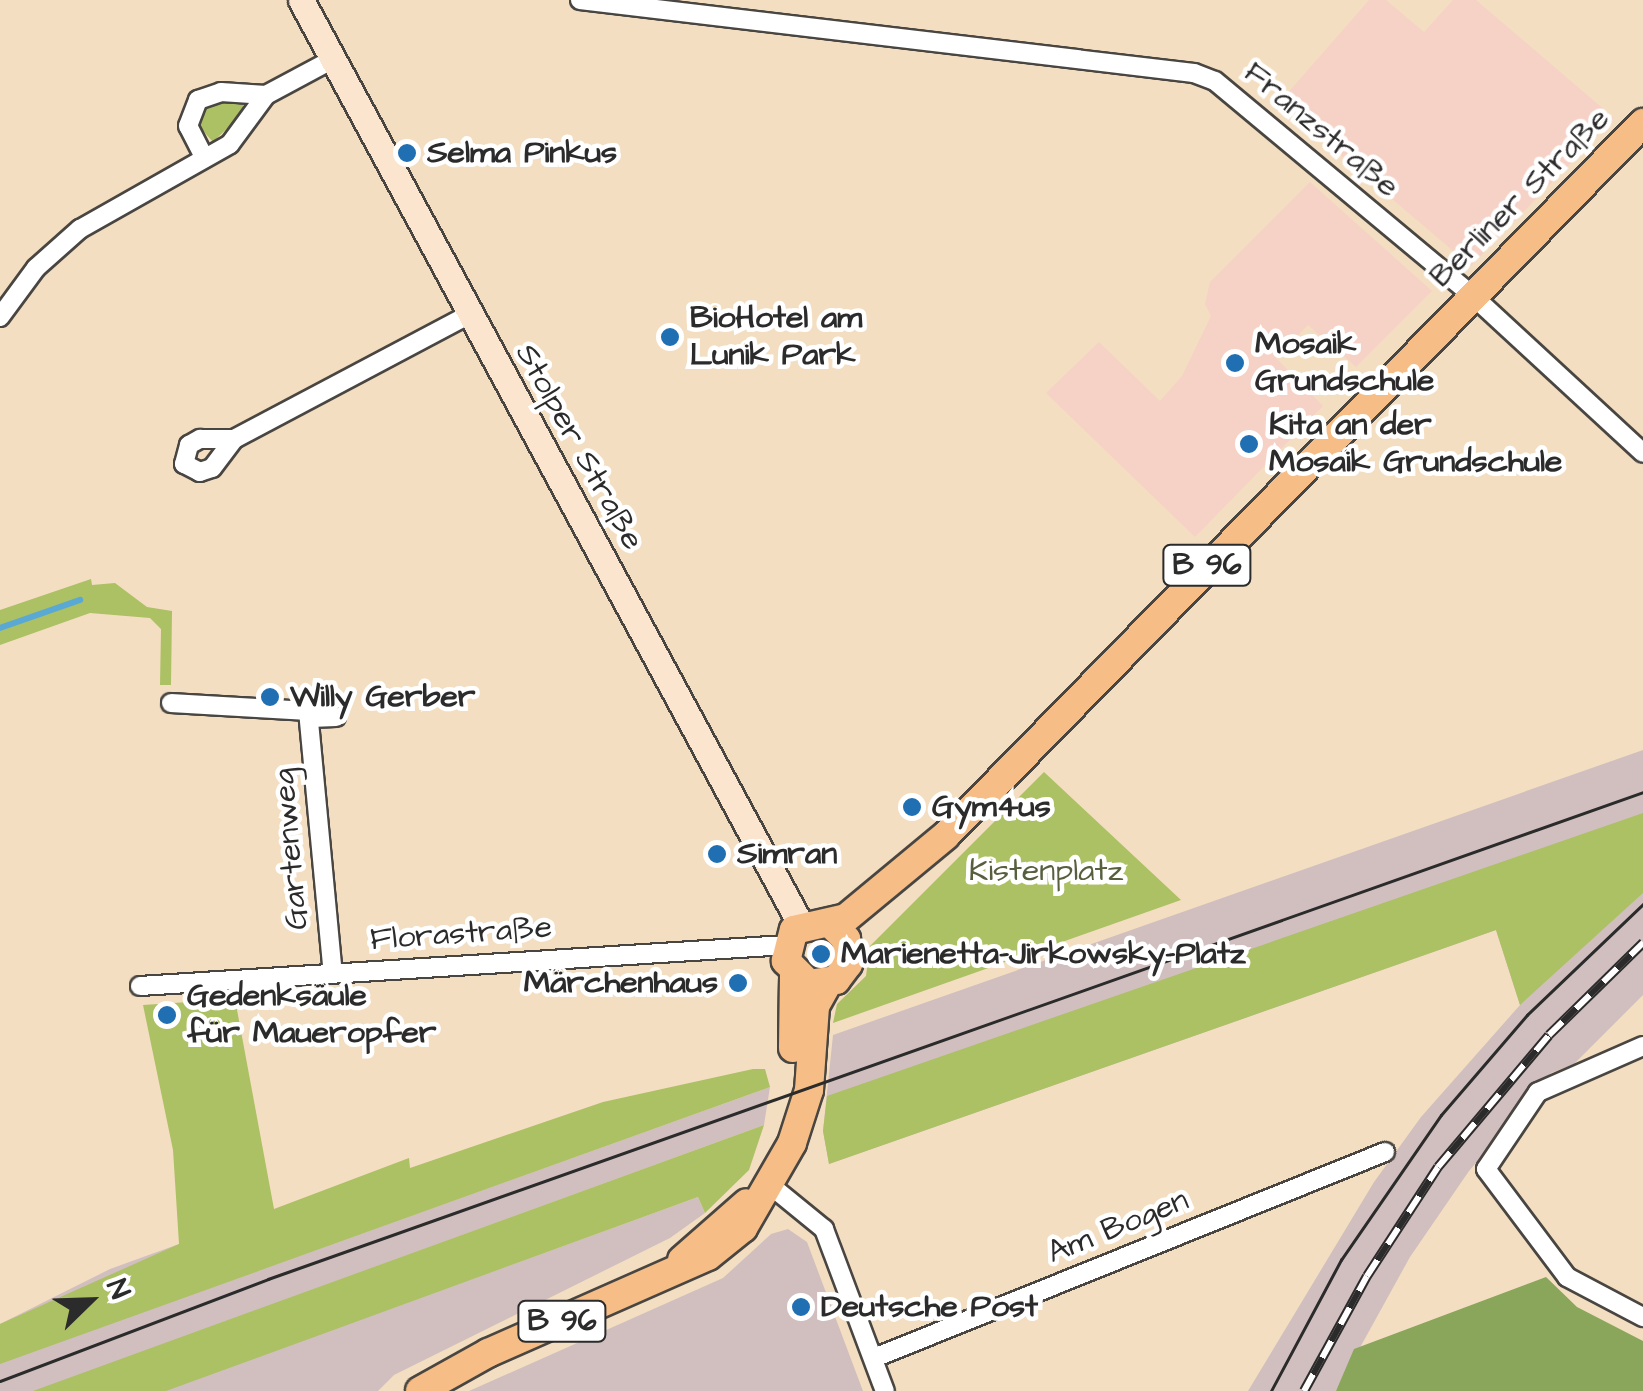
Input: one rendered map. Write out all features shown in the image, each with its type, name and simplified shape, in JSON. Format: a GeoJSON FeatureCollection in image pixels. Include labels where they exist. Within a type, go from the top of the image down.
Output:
{"type":"FeatureCollection","features":[{"type":"Feature","properties":{"kind":"main road","name":"Stolper Straße"},"geometry":{"type":"LineString","coordinates":[[301,0],[794,934]]}},
{"type":"Feature","properties":{"kind":"main road","name":"Berliner Straße"},"geometry":{"type":"LineString","coordinates":[[830,923],[854,913],[945,836],[1643,124]]}},
{"type":"Feature","properties":{"kind":"main road","name":"Berliner Straße"},"geometry":{"type":"LineString","coordinates":[[850,954],[945,836]]}},
{"type":"Feature","properties":{"kind":"main road","name":"B 96"},"geometry":{"type":"LineString","coordinates":[[796,1121],[794,934],[830,923]]}},
{"type":"Feature","properties":{"kind":"main road"},"geometry":{"type":"LineString","coordinates":[[830,923],[842,932],[850,954]]}},
{"type":"Feature","properties":{"kind":"main road","name":"B 96"},"geometry":{"type":"LineString","coordinates":[[420,1391],[488,1353],[675,1269],[698,1242],[767,1188],[809,1090],[815,1006],[827,984],[843,973],[850,954]]}},
{"type":"Feature","properties":{"kind":"main road"},"geometry":{"type":"LineString","coordinates":[[794,975],[827,984]]}},
{"type":"Feature","properties":{"kind":"street","name":"Franzstraße"},"geometry":{"type":"LineString","coordinates":[[580,0],[661,5],[1194,72],[1235,96],[1473,296],[1643,453]]}},
{"type":"Feature","properties":{"kind":"street"},"geometry":{"type":"LineString","coordinates":[[0,317],[36,268],[80,230],[237,137],[266,95],[333,59]]}},
{"type":"Feature","properties":{"kind":"street"},"geometry":{"type":"LineString","coordinates":[[204,157],[188,126],[198,100],[221,92],[266,95]]}},
{"type":"Feature","properties":{"kind":"street"},"geometry":{"type":"LineString","coordinates":[[234,439],[470,314]]}},
{"type":"Feature","properties":{"kind":"street"},"geometry":{"type":"LineString","coordinates":[[170,703],[298,708],[310,718],[336,717]]}},
{"type":"Feature","properties":{"kind":"street","name":"Gartenweg"},"geometry":{"type":"LineString","coordinates":[[310,718],[333,974]]}},
{"type":"Feature","properties":{"kind":"street","name":"Florastraße"},"geometry":{"type":"LineString","coordinates":[[140,986],[333,974],[794,934]]}},
{"type":"Feature","properties":{"kind":"street"},"geometry":{"type":"LineString","coordinates":[[1643,1046],[1538,1092],[1488,1159],[1488,1173],[1567,1277],[1643,1317]]}},
{"type":"Feature","properties":{"kind":"street","name":"Am Bogen"},"geometry":{"type":"LineString","coordinates":[[874,1358],[1384,1152]]}},
{"type":"Feature","properties":{"kind":"street"},"geometry":{"type":"LineString","coordinates":[[767,1188],[823,1226],[886,1391]]}},
{"type":"Feature","properties":{"kind":"shaded area"},"geometry":{"type":"Polygon","coordinates":[[[1369,0],[1386,0],[1424,32],[1453,0],[1476,0],[1614,118],[1471,266],[1279,103],[1369,0]]]}},
{"type":"Feature","properties":{"kind":"shaded area","name":"Mosaik Grundschule"},"geometry":{"type":"Polygon","coordinates":[[[1310,182],[1432,291],[1356,367],[1308,325],[1276,358],[1323,406],[1195,537],[1046,393],[1099,342],[1160,401],[1182,376],[1211,316],[1205,304],[1210,282],[1310,182]]]}},
{"type":"Feature","properties":{"kind":"shaded area"},"geometry":{"type":"Polygon","coordinates":[[[1643,750],[1643,995],[1574,1064],[1551,1073],[1469,1171],[1410,1257],[1336,1391],[1248,1391],[1374,1182],[1421,1117],[1520,1005],[1496,930],[829,1164],[823,1131],[833,1035],[1643,750]]]}},
{"type":"Feature","properties":{"kind":"shaded area"},"geometry":{"type":"Polygon","coordinates":[[[770,1087],[764,1125],[183,1337],[373,1315],[698,1197],[705,1213],[670,1238],[394,1375],[378,1391],[0,1391],[0,1324],[110,1269],[179,1244],[182,1298],[770,1087]]]}},
{"type":"Feature","properties":{"kind":"shaded area"},"geometry":{"type":"Polygon","coordinates":[[[788,1229],[807,1242],[863,1391],[469,1391],[723,1278],[771,1234],[788,1229]]]}},
{"type":"Feature","properties":{"kind":"green space"},"geometry":{"type":"Polygon","coordinates":[[[216,99],[241,102],[246,110],[213,142],[197,124],[201,107],[216,99]]]}},
{"type":"Feature","properties":{"kind":"green space"},"geometry":{"type":"Polygon","coordinates":[[[91,579],[92,585],[115,583],[147,607],[172,611],[171,685],[160,685],[161,629],[150,618],[90,613],[0,645],[0,610],[91,579]]]}},
{"type":"Feature","properties":{"kind":"green space","name":"Kistenplatz"},"geometry":{"type":"Polygon","coordinates":[[[1044,772],[1181,900],[833,1023],[837,1004],[866,976],[870,946],[1044,772]]]}},
{"type":"Feature","properties":{"kind":"green space"},"geometry":{"type":"Polygon","coordinates":[[[1643,813],[1643,893],[1520,1005],[1496,930],[829,1164],[823,1131],[827,1096],[1643,813]]]}},
{"type":"Feature","properties":{"kind":"green space"},"geometry":{"type":"Polygon","coordinates":[[[235,999],[274,1209],[409,1158],[410,1168],[603,1102],[753,1069],[765,1069],[770,1087],[0,1364],[0,1324],[179,1244],[173,1150],[143,1005],[235,999]]]}},
{"type":"Feature","properties":{"kind":"green space"},"geometry":{"type":"Polygon","coordinates":[[[764,1125],[749,1170],[705,1213],[698,1197],[166,1391],[33,1391],[764,1125]]]}},
{"type":"Feature","properties":{"kind":"green space"},"geometry":{"type":"Polygon","coordinates":[[[1546,1277],[1577,1307],[1643,1341],[1643,1391],[1336,1391],[1354,1349],[1546,1277]]]}},
{"type":"Feature","properties":{"kind":"waterway"},"geometry":{"type":"LineString","coordinates":[[0,628],[80,600]]}},
{"type":"Feature","properties":{"kind":"tram line"},"geometry":{"type":"LineString","coordinates":[[0,1381],[268,1279],[1643,792]]}},
{"type":"Feature","properties":{"kind":"tram line"},"geometry":{"type":"LineString","coordinates":[[1271,1391],[1341,1260],[1441,1115],[1527,1015],[1643,904]]}},
{"type":"Feature","properties":{"kind":"railway"},"geometry":{"type":"LineString","coordinates":[[1304,1391],[1367,1276],[1438,1167],[1549,1035],[1643,943]]}},
{"type":"Feature","properties":{"kind":"place","name":"Selma Pinkus"},"geometry":{"type":"Point","coordinates":[407,153]}},
{"type":"Feature","properties":{"kind":"place","name":"BioHotel am Lunik Park"},"geometry":{"type":"Point","coordinates":[670,337]}},
{"type":"Feature","properties":{"kind":"place","name":"Mosaik Grundschule"},"geometry":{"type":"Point","coordinates":[1235,363]}},
{"type":"Feature","properties":{"kind":"place","name":"Kita an der Mosaik Grundschule"},"geometry":{"type":"Point","coordinates":[1249,444]}},
{"type":"Feature","properties":{"kind":"place","name":"Willy Gerber"},"geometry":{"type":"Point","coordinates":[270,697]}},
{"type":"Feature","properties":{"kind":"place","name":"Gym4us"},"geometry":{"type":"Point","coordinates":[912,807]}},
{"type":"Feature","properties":{"kind":"place","name":"Simran"},"geometry":{"type":"Point","coordinates":[717,854]}},
{"type":"Feature","properties":{"kind":"place","name":"Marienetta-Jirkowsky-Platz"},"geometry":{"type":"Point","coordinates":[821,954]}},
{"type":"Feature","properties":{"kind":"place","name":"Märchenhaus"},"geometry":{"type":"Point","coordinates":[738,983]}},
{"type":"Feature","properties":{"kind":"place","name":"Gedenksäule für Maueropfer"},"geometry":{"type":"Point","coordinates":[167,1015]}},
{"type":"Feature","properties":{"kind":"place","name":"Deutsche Post"},"geometry":{"type":"Point","coordinates":[801,1307]}}]}
